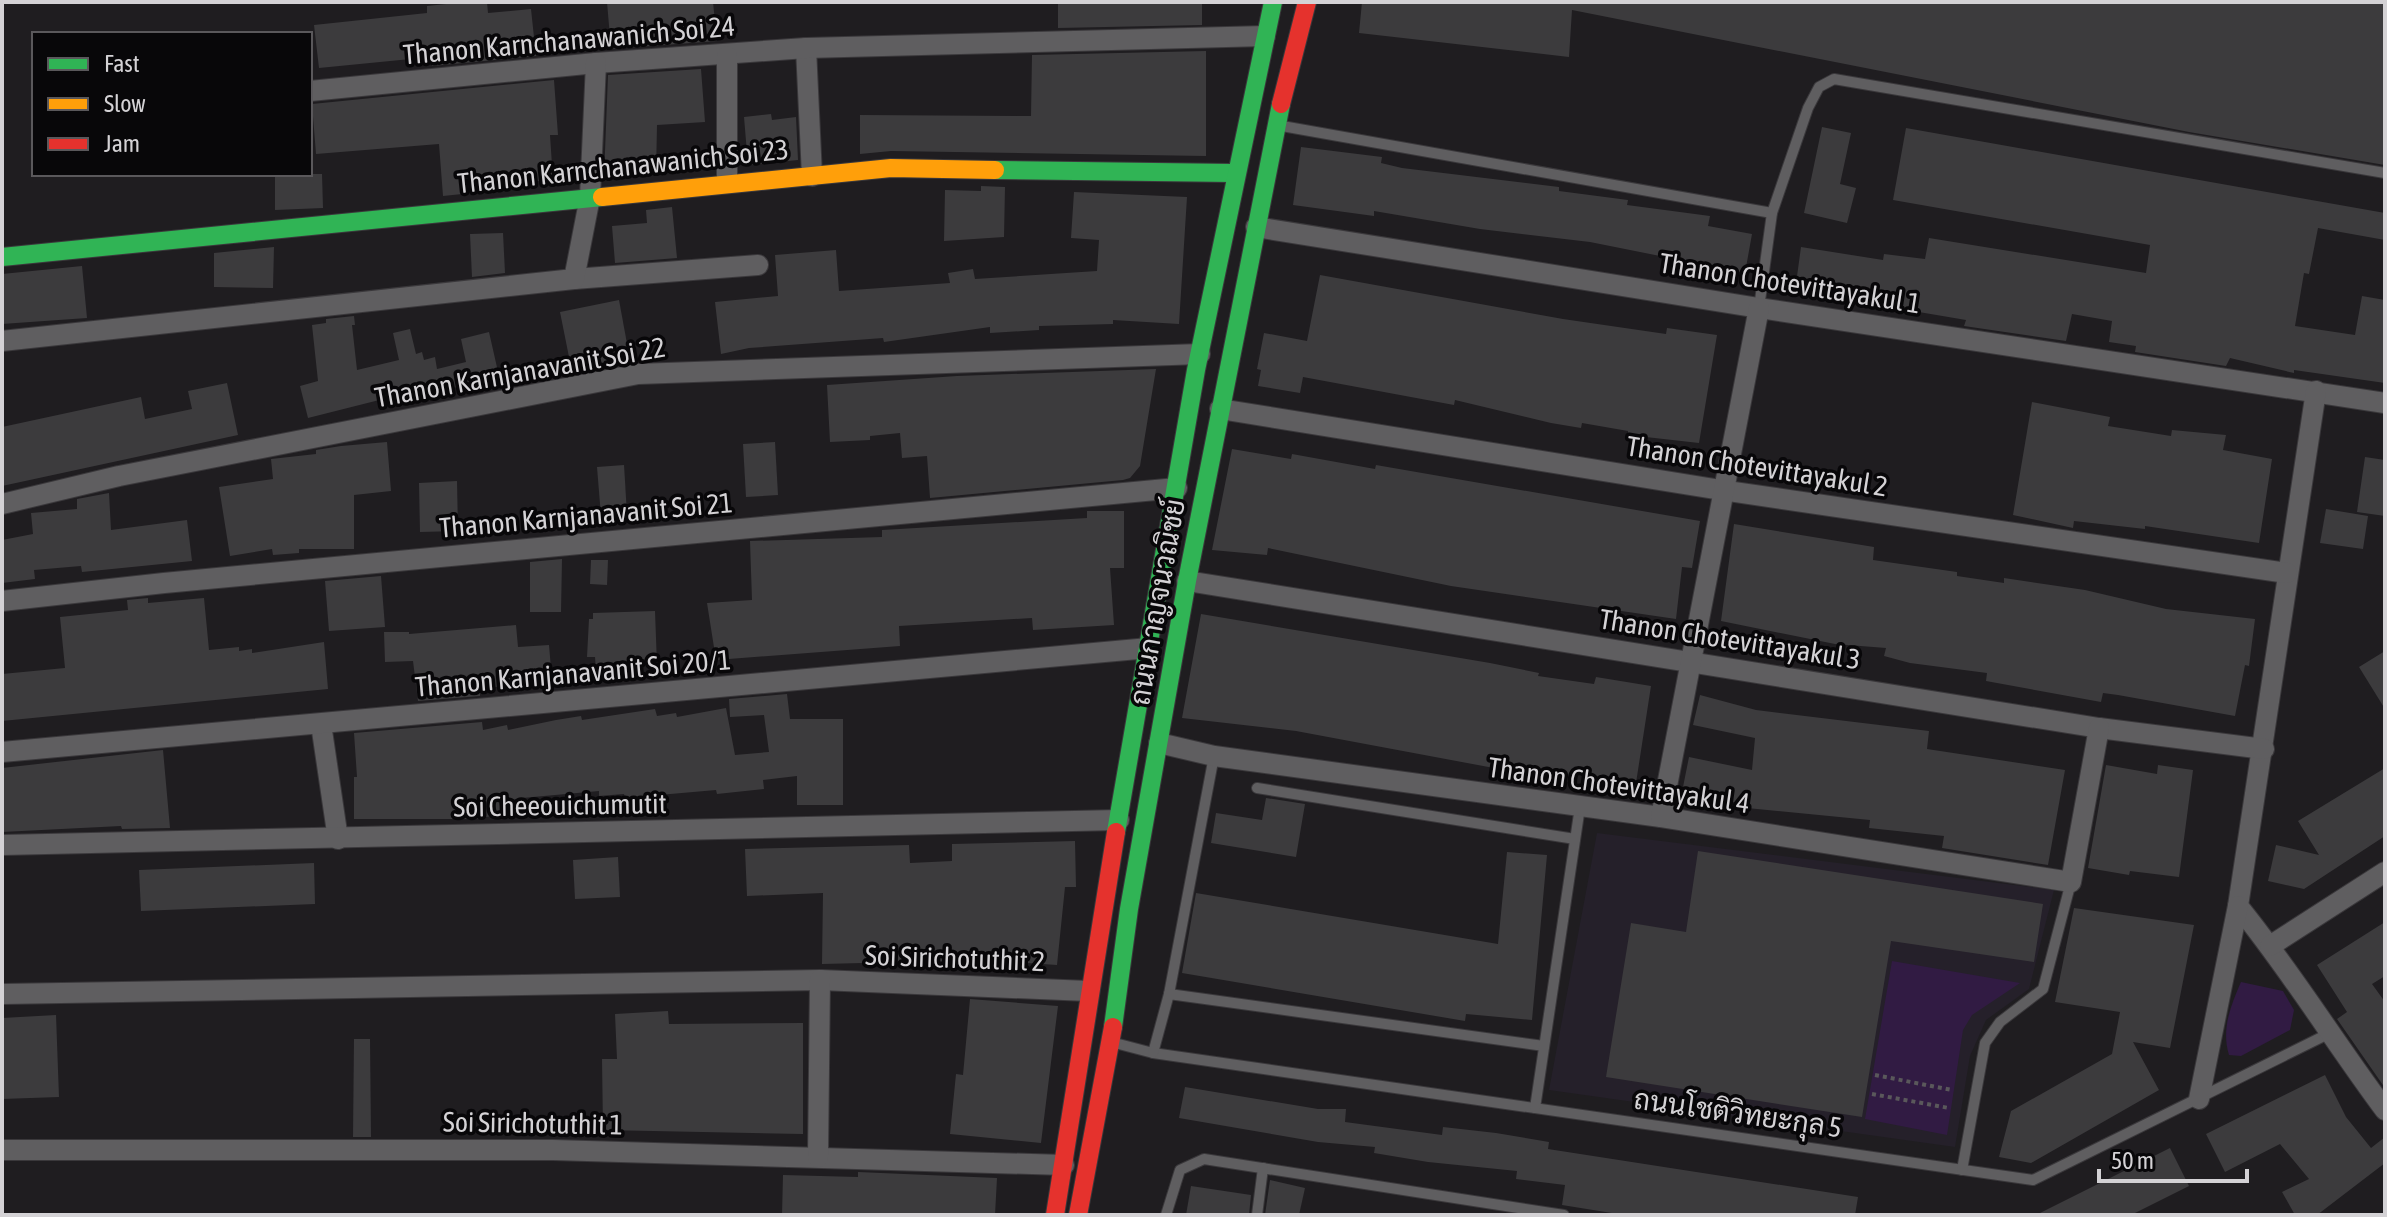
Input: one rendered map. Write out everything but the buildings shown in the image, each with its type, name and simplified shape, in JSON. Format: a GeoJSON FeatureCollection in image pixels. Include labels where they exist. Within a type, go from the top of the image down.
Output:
{"type":"FeatureCollection","features":[{"type":"Feature","properties":{"kind":"main road","name":"ถนนกาญจนวณิชย์"},"geometry":{"type":"LineString","coordinates":[[1055,1215],[1088,991],[1200,354],[1233,173],[1273,2]]}},
{"type":"Feature","properties":{"kind":"main road","name":"ถนนกาญจนวณิชย์"},"geometry":{"type":"LineString","coordinates":[[1079,1215],[1111,1042],[1129,909],[1187,581],[1276,125],[1307,2]]}},
{"type":"Feature","properties":{"kind":"main road","name":"Thanon Karnchanawanich Soi 23"},"geometry":{"type":"LineString","coordinates":[[11,254],[891,168],[1233,173]]}},
{"type":"Feature","properties":{"kind":"main road"},"geometry":{"type":"LineString","coordinates":[[1193,403],[1220,409]]}},
{"type":"Feature","properties":{"kind":"main road"},"geometry":{"type":"LineString","coordinates":[[1160,580],[1187,581]]}},
{"type":"Feature","properties":{"kind":"street","name":"Thanon Karnchanawanich Soi 24"},"geometry":{"type":"LineString","coordinates":[[312,91],[596,63],[806,48],[1265,36]]}},
{"type":"Feature","properties":{"kind":"street"},"geometry":{"type":"LineString","coordinates":[[806,48],[812,176]]}},
{"type":"Feature","properties":{"kind":"street"},"geometry":{"type":"LineString","coordinates":[[727,56],[727,183]]}},
{"type":"Feature","properties":{"kind":"street"},"geometry":{"type":"LineString","coordinates":[[574,279],[590,197],[596,63]]}},
{"type":"Feature","properties":{"kind":"street","name":"Thanon Chotevittayakul 1"},"geometry":{"type":"LineString","coordinates":[[1256,227],[1759,308],[2385,403]]}},
{"type":"Feature","properties":{"kind":"street"},"geometry":{"type":"LineString","coordinates":[[2,341],[574,279],[758,265]]}},
{"type":"Feature","properties":{"kind":"street"},"geometry":{"type":"LineString","coordinates":[[1661,817],[1721,490],[1759,308]]}},
{"type":"Feature","properties":{"kind":"street","name":"Thanon Karnjanavanit Soi 22"},"geometry":{"type":"LineString","coordinates":[[2,504],[119,476],[638,374],[1200,354]]}},
{"type":"Feature","properties":{"kind":"street"},"geometry":{"type":"LineString","coordinates":[[2199,1099],[2238,906],[2264,749],[2287,573],[2316,391]]}},
{"type":"Feature","properties":{"kind":"street","name":"Thanon Chotevittayakul 2"},"geometry":{"type":"LineString","coordinates":[[1220,409],[1721,490],[2287,573]]}},
{"type":"Feature","properties":{"kind":"street","name":"Thanon Karnjanavanit Soi 21"},"geometry":{"type":"LineString","coordinates":[[2,601],[164,583],[1177,488]]}},
{"type":"Feature","properties":{"kind":"street","name":"Thanon Chotevittayakul 3"},"geometry":{"type":"LineString","coordinates":[[1187,581],[2099,728],[2264,749]]}},
{"type":"Feature","properties":{"kind":"street","name":"Thanon Karnjanavanit Soi 20/1"},"geometry":{"type":"LineString","coordinates":[[2,752],[1149,648]]}},
{"type":"Feature","properties":{"kind":"street"},"geometry":{"type":"LineString","coordinates":[[321,724],[338,839]]}},
{"type":"Feature","properties":{"kind":"street"},"geometry":{"type":"LineString","coordinates":[[2071,882],[2099,728]]}},
{"type":"Feature","properties":{"kind":"street","name":"Thanon Chotevittayakul 4"},"geometry":{"type":"LineString","coordinates":[[1159,743],[1214,756],[1661,817],[2071,882]]}},
{"type":"Feature","properties":{"kind":"street","name":"Soi Cheeouichumutit"},"geometry":{"type":"LineString","coordinates":[[2,845],[1119,820]]}},
{"type":"Feature","properties":{"kind":"street"},"geometry":{"type":"LineString","coordinates":[[2270,946],[2385,872]]}},
{"type":"Feature","properties":{"kind":"street"},"geometry":{"type":"LineString","coordinates":[[2238,906],[2270,946],[2328,1034],[2385,1110]]}},
{"type":"Feature","properties":{"kind":"street"},"geometry":{"type":"LineString","coordinates":[[818,1157],[820,980]]}},
{"type":"Feature","properties":{"kind":"street","name":"Soi Sirichotuthit 2"},"geometry":{"type":"LineString","coordinates":[[2,994],[820,980],[1088,991]]}},
{"type":"Feature","properties":{"kind":"street","name":"Soi Sirichotuthit 1"},"geometry":{"type":"LineString","coordinates":[[2,1150],[553,1150],[1064,1165]]}},
{"type":"Feature","properties":{"kind":"lane"},"geometry":{"type":"LineString","coordinates":[[1759,308],[1772,213],[1808,108],[1819,87],[1840,78],[2385,173]]}},
{"type":"Feature","properties":{"kind":"lane"},"geometry":{"type":"LineString","coordinates":[[1276,125],[1772,213]]}},
{"type":"Feature","properties":{"kind":"lane"},"geometry":{"type":"LineString","coordinates":[[1153,1053],[1169,994],[1214,756]]}},
{"type":"Feature","properties":{"kind":"lane"},"geometry":{"type":"LineString","coordinates":[[1257,788],[1575,839]]}},
{"type":"Feature","properties":{"kind":"lane"},"geometry":{"type":"LineString","coordinates":[[1535,1108],[1580,807]]}},
{"type":"Feature","properties":{"kind":"lane"},"geometry":{"type":"LineString","coordinates":[[1962,1170],[1985,1043],[2000,1022],[2043,989],[2071,882]]}},
{"type":"Feature","properties":{"kind":"lane"},"geometry":{"type":"LineString","coordinates":[[1169,994],[1544,1046]]}},
{"type":"Feature","properties":{"kind":"lane","name":"ถนนโชติวิทยะกุล 5"},"geometry":{"type":"LineString","coordinates":[[1111,1042],[1153,1053],[2033,1180],[2328,1034]]}},
{"type":"Feature","properties":{"kind":"lane"},"geometry":{"type":"LineString","coordinates":[[1166,1215],[1180,1170],[1192,1162],[1215,1160],[1564,1215]]}},
{"type":"Feature","properties":{"kind":"lane"},"geometry":{"type":"LineString","coordinates":[[1257,1215],[1263,1168]]}},
{"type":"Feature","properties":{"kind":"path"},"geometry":{"type":"LineString","coordinates":[[1875,1075],[1952,1090]]}},
{"type":"Feature","properties":{"kind":"path"},"geometry":{"type":"LineString","coordinates":[[1872,1094],[1949,1108]]}},
{"type":"Feature","properties":{"kind":"shaded area"},"geometry":{"type":"Polygon","coordinates":[[[1597,833],[2054,890],[2029,989],[1986,1020],[1970,1056],[1955,1147],[1549,1090],[1597,833]]]}},
{"type":"Feature","properties":{"kind":"shaded area"},"geometry":{"type":"Polygon","coordinates":[[[1892,961],[2020,983],[1972,1015],[1963,1030],[1947,1135],[1865,1119],[1892,961]]]}},
{"type":"Feature","properties":{"kind":"shaded area"},"geometry":{"type":"Polygon","coordinates":[[[2241,982],[2283,991],[2294,1010],[2290,1030],[2241,1056],[2229,1055],[2226,1036],[2231,1008],[2241,982]]]}},
{"type":"Feature","properties":{"kind":"traffic: fast"},"geometry":{"type":"LineString","coordinates":[[1116,832],[1196,370],[1273,2]]}},
{"type":"Feature","properties":{"kind":"traffic: fast"},"geometry":{"type":"LineString","coordinates":[[1113,1027],[1129,909],[1187,581],[1281,104]]}},
{"type":"Feature","properties":{"kind":"traffic: fast"},"geometry":{"type":"LineString","coordinates":[[995,170],[1233,173]]}},
{"type":"Feature","properties":{"kind":"traffic: fast"},"geometry":{"type":"LineString","coordinates":[[2,257],[602,197]]}},
{"type":"Feature","properties":{"kind":"traffic: slow"},"geometry":{"type":"LineString","coordinates":[[602,197],[891,168],[995,170]]}},
{"type":"Feature","properties":{"kind":"traffic: jam"},"geometry":{"type":"LineString","coordinates":[[1281,104],[1307,2]]}},
{"type":"Feature","properties":{"kind":"traffic: jam"},"geometry":{"type":"LineString","coordinates":[[1055,1215],[1116,832]]}},
{"type":"Feature","properties":{"kind":"traffic: jam"},"geometry":{"type":"LineString","coordinates":[[1078,1215],[1113,1027]]}}]}
